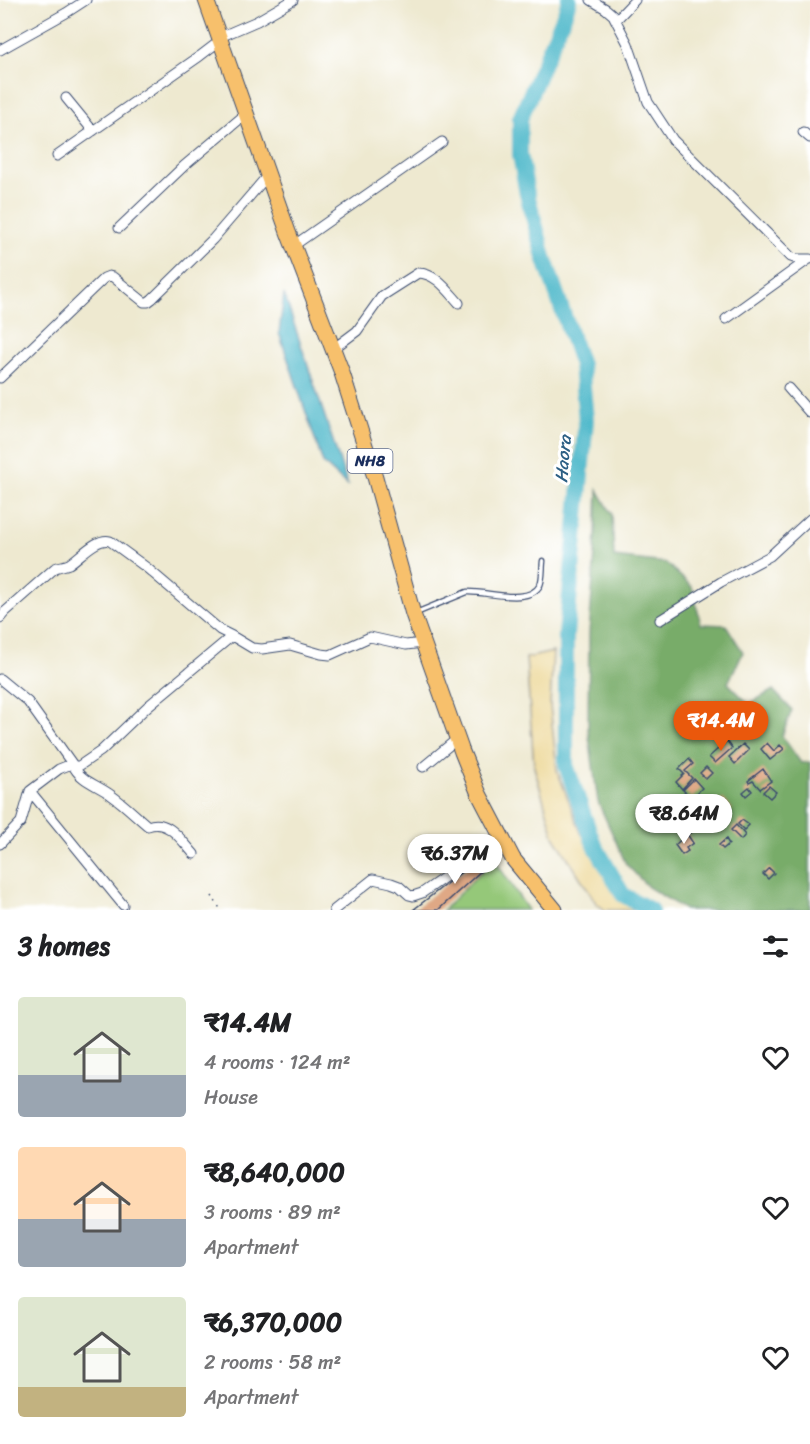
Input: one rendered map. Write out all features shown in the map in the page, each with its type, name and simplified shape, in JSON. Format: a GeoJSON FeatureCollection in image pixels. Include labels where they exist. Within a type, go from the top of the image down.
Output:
{"type":"FeatureCollection","features":[{"type":"Feature","properties":{"kind":"highway","name":"NH8"},"geometry":{"type":"LineString","coordinates":[[206,0],[293,246],[341,370],[375,477],[413,614],[457,739],[479,795],[513,859],[555,910]]}},
{"type":"Feature","properties":{"kind":"street"},"geometry":{"type":"LineString","coordinates":[[0,50],[86,0]]}},
{"type":"Feature","properties":{"kind":"street"},"geometry":{"type":"LineString","coordinates":[[57,156],[200,56],[220,39],[294,0]]}},
{"type":"Feature","properties":{"kind":"street"},"geometry":{"type":"LineString","coordinates":[[591,0],[606,9],[616,20],[628,44],[648,102],[673,140],[791,257],[810,259]]}},
{"type":"Feature","properties":{"kind":"street"},"geometry":{"type":"LineString","coordinates":[[616,20],[635,0]]}},
{"type":"Feature","properties":{"kind":"street"},"geometry":{"type":"LineString","coordinates":[[66,98],[93,131]]}},
{"type":"Feature","properties":{"kind":"street"},"geometry":{"type":"LineString","coordinates":[[119,228],[184,166],[247,113]]}},
{"type":"Feature","properties":{"kind":"street"},"geometry":{"type":"LineString","coordinates":[[293,246],[442,142]]}},
{"type":"Feature","properties":{"kind":"street"},"geometry":{"type":"LineString","coordinates":[[0,378],[104,278],[113,277],[144,302],[152,299],[213,239],[268,175]]}},
{"type":"Feature","properties":{"kind":"street"},"geometry":{"type":"LineString","coordinates":[[726,319],[810,259]]}},
{"type":"Feature","properties":{"kind":"street"},"geometry":{"type":"LineString","coordinates":[[333,349],[357,331],[382,296],[418,273],[427,274],[438,281],[459,303]]}},
{"type":"Feature","properties":{"kind":"street"},"geometry":{"type":"LineString","coordinates":[[788,388],[810,413]]}},
{"type":"Feature","properties":{"kind":"street"},"geometry":{"type":"LineString","coordinates":[[660,620],[721,582],[770,556],[810,519]]}},
{"type":"Feature","properties":{"kind":"street"},"geometry":{"type":"LineString","coordinates":[[0,618],[55,568],[69,563],[105,539],[147,568],[220,630],[252,648],[290,645],[330,655],[370,637],[406,645],[423,643]]}},
{"type":"Feature","properties":{"kind":"street"},"geometry":{"type":"LineString","coordinates":[[0,844],[21,822],[30,791],[59,769],[69,765],[79,766],[101,751],[148,706],[232,636]]}},
{"type":"Feature","properties":{"kind":"street"},"geometry":{"type":"LineString","coordinates":[[0,679],[28,702],[76,771],[90,783],[112,795],[148,826],[161,824],[168,827],[195,854]]}},
{"type":"Feature","properties":{"kind":"street"},"geometry":{"type":"LineString","coordinates":[[423,767],[457,739]]}},
{"type":"Feature","properties":{"kind":"street"},"geometry":{"type":"LineString","coordinates":[[30,791],[123,905]]}},
{"type":"Feature","properties":{"kind":"street"},"geometry":{"type":"LineString","coordinates":[[334,910],[373,879],[399,886],[409,895],[422,893],[501,838]]}},
{"type":"Feature","properties":{"kind":"lane"},"geometry":{"type":"LineString","coordinates":[[413,614],[467,592],[513,596],[530,595],[539,587],[542,580],[543,561]]}},
{"type":"Feature","properties":{"kind":"path"},"geometry":{"type":"LineString","coordinates":[[212,896],[221,910]]}},
{"type":"Feature","properties":{"kind":"green space"},"geometry":{"type":"Polygon","coordinates":[[[598,490],[612,514],[614,557],[666,563],[692,587],[701,624],[726,625],[743,652],[728,683],[749,704],[773,690],[792,710],[782,736],[801,763],[810,762],[810,910],[685,910],[648,887],[626,864],[598,802],[588,729],[589,633],[598,490]]]}},
{"type":"Feature","properties":{"kind":"green space"},"geometry":{"type":"Polygon","coordinates":[[[494,859],[528,910],[443,910],[494,859]]]}},
{"type":"Feature","properties":{"kind":"sand"},"geometry":{"type":"Polygon","coordinates":[[[553,652],[550,705],[557,770],[581,833],[623,895],[651,910],[605,910],[596,903],[554,836],[534,767],[526,658],[553,652]]]}},
{"type":"Feature","properties":{"kind":"water"},"geometry":{"type":"Polygon","coordinates":[[[284,294],[348,486],[323,463],[279,333],[284,294]]]}},
{"type":"Feature","properties":{"kind":"building"},"geometry":{"type":"Polygon","coordinates":[[[702,719],[709,725],[698,735],[692,729],[702,719]]]}},
{"type":"Feature","properties":{"kind":"building"},"geometry":{"type":"Polygon","coordinates":[[[727,741],[732,748],[715,763],[709,757],[727,741]]]}},
{"type":"Feature","properties":{"kind":"building"},"geometry":{"type":"Polygon","coordinates":[[[767,743],[774,751],[780,745],[784,749],[770,760],[761,749],[767,743]]]}},
{"type":"Feature","properties":{"kind":"building"},"geometry":{"type":"Polygon","coordinates":[[[743,744],[749,750],[735,764],[729,757],[743,744]]]}},
{"type":"Feature","properties":{"kind":"building"},"geometry":{"type":"Polygon","coordinates":[[[689,759],[693,764],[685,771],[692,778],[682,789],[676,782],[684,774],[679,769],[689,759]]]}},
{"type":"Feature","properties":{"kind":"building"},"geometry":{"type":"Polygon","coordinates":[[[706,767],[712,773],[706,779],[700,773],[706,767]]]}},
{"type":"Feature","properties":{"kind":"building"},"geometry":{"type":"Polygon","coordinates":[[[763,769],[771,781],[760,789],[753,781],[749,783],[748,781],[763,769]]]}},
{"type":"Feature","properties":{"kind":"building"},"geometry":{"type":"Polygon","coordinates":[[[694,779],[702,788],[692,798],[683,790],[694,779]]]}},
{"type":"Feature","properties":{"kind":"building"},"geometry":{"type":"Polygon","coordinates":[[[769,786],[776,792],[770,798],[763,792],[769,786]]]}},
{"type":"Feature","properties":{"kind":"building"},"geometry":{"type":"Polygon","coordinates":[[[749,787],[752,791],[746,796],[743,792],[749,787]]]}},
{"type":"Feature","properties":{"kind":"building"},"geometry":{"type":"Polygon","coordinates":[[[723,799],[732,809],[728,812],[719,803],[723,799]]]}},
{"type":"Feature","properties":{"kind":"building"},"geometry":{"type":"Polygon","coordinates":[[[717,806],[721,810],[715,817],[711,813],[717,806]]]}},
{"type":"Feature","properties":{"kind":"building"},"geometry":{"type":"Polygon","coordinates":[[[706,811],[711,817],[699,828],[689,816],[693,812],[698,818],[706,811]]]}},
{"type":"Feature","properties":{"kind":"building"},"geometry":{"type":"Polygon","coordinates":[[[688,819],[696,826],[690,833],[682,826],[688,819]]]}},
{"type":"Feature","properties":{"kind":"building"},"geometry":{"type":"Polygon","coordinates":[[[742,820],[749,825],[744,830],[738,824],[742,820]]]}},
{"type":"Feature","properties":{"kind":"building"},"geometry":{"type":"Polygon","coordinates":[[[736,825],[745,835],[741,840],[731,830],[736,825]]]}},
{"type":"Feature","properties":{"kind":"building"},"geometry":{"type":"Polygon","coordinates":[[[687,834],[693,843],[682,855],[675,845],[687,834]]]}},
{"type":"Feature","properties":{"kind":"building"},"geometry":{"type":"Polygon","coordinates":[[[726,839],[729,844],[723,849],[719,845],[726,839]]]}},
{"type":"Feature","properties":{"kind":"building"},"geometry":{"type":"Polygon","coordinates":[[[486,853],[494,859],[438,910],[413,910],[486,853]]]}},
{"type":"Feature","properties":{"kind":"building"},"geometry":{"type":"Polygon","coordinates":[[[769,868],[774,873],[768,879],[763,874],[769,868]]]}},
{"type":"Feature","properties":{"kind":"waterway","name":"Haora"},"geometry":{"type":"LineString","coordinates":[[569,0],[520,119],[520,154],[527,194],[544,257],[581,365],[586,420],[566,635],[566,765],[593,842],[623,895],[651,910]]}}]}
